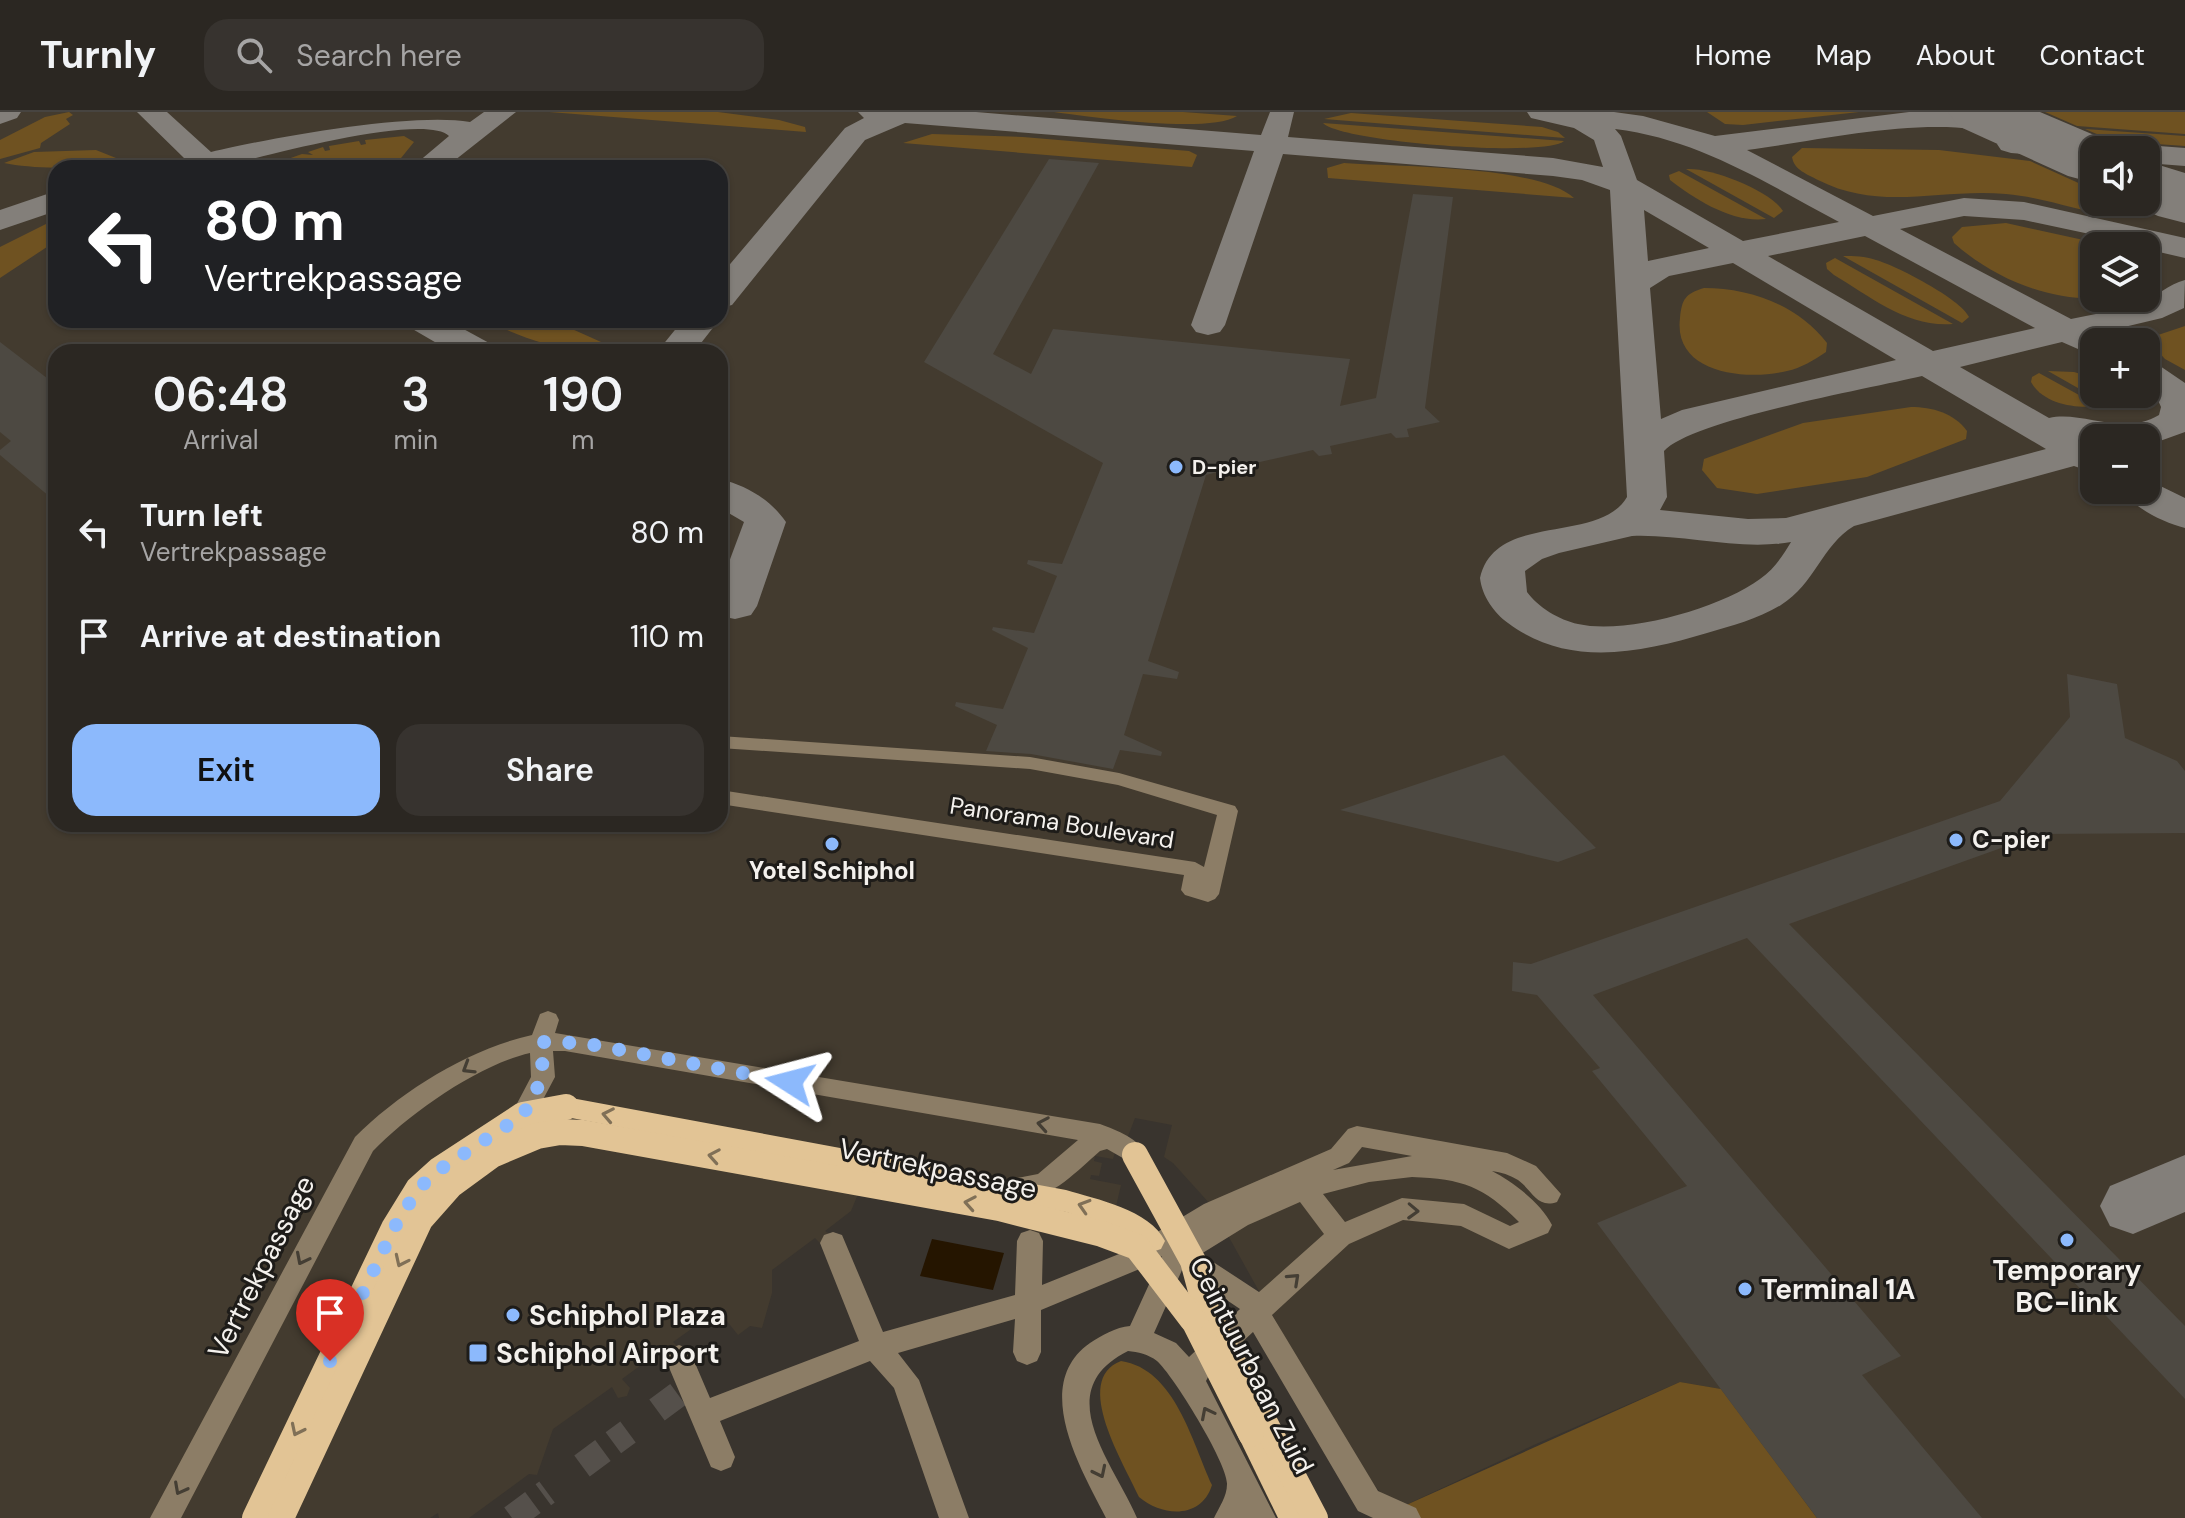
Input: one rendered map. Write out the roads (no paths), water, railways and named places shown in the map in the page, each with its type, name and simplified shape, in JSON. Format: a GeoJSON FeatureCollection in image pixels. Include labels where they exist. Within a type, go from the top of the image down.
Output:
{"type":"FeatureCollection","features":[{"type":"Feature","properties":{"kind":"main road","name":"Vertrekpassage"},"geometry":{"type":"LineString","coordinates":[[255,1518],[394,1228],[418,1189],[439,1170],[523,1115],[566,1107],[1005,1188],[1066,1201],[1119,1217],[1157,1242]]}},
{"type":"Feature","properties":{"kind":"main road","name":"Vertrekpassage"},"geometry":{"type":"LineString","coordinates":[[281,1518],[420,1220],[434,1200],[461,1176],[517,1141],[543,1132],[569,1130],[999,1208],[1102,1234],[1137,1247],[1192,1319]]}},
{"type":"Feature","properties":{"kind":"main road"},"geometry":{"type":"LineString","coordinates":[[1135,1155],[1193,1261],[1207,1313],[1315,1518]]}},
{"type":"Feature","properties":{"kind":"main road","name":"Ceintuurbaan Zuid"},"geometry":{"type":"LineString","coordinates":[[1157,1242],[1192,1319],[1294,1518]]}},
{"type":"Feature","properties":{"kind":"street","name":"Panorama Boulevard"},"geometry":{"type":"LineString","coordinates":[[728,743],[1030,763],[1119,779],[1178,799],[1228,811],[1208,894],[1192,890],[1195,869],[728,798]]}},
{"type":"Feature","properties":{"kind":"street"},"geometry":{"type":"LineString","coordinates":[[544,1031],[543,1077],[566,1107]]}},
{"type":"Feature","properties":{"kind":"street","name":"Vertrekpassage"},"geometry":{"type":"LineString","coordinates":[[165,1518],[364,1144],[381,1127],[472,1064],[544,1031],[584,1043],[727,1072],[1049,1125],[1110,1138],[1135,1155]]}},
{"type":"Feature","properties":{"kind":"street","name":"Vertrekpassage"},"geometry":{"type":"LineString","coordinates":[[523,1115],[543,1077]]}},
{"type":"Feature","properties":{"kind":"street"},"geometry":{"type":"LineString","coordinates":[[703,1414],[875,1347],[1028,1303],[1133,1260],[1157,1242],[1213,1212],[1340,1156],[1357,1136],[1507,1163],[1527,1173],[1548,1194]]}},
{"type":"Feature","properties":{"kind":"street"},"geometry":{"type":"LineString","coordinates":[[1005,1188],[1044,1184],[1092,1143],[1110,1138]]}},
{"type":"Feature","properties":{"kind":"street"},"geometry":{"type":"LineString","coordinates":[[1138,1340],[1174,1259],[1227,1224],[1304,1188],[1398,1167],[1446,1167],[1482,1177],[1510,1197],[1539,1225],[1509,1238],[1464,1215],[1402,1209],[1340,1236],[1201,1362],[1191,1381]]}},
{"type":"Feature","properties":{"kind":"street"},"geometry":{"type":"LineString","coordinates":[[1304,1188],[1340,1236]]}},
{"type":"Feature","properties":{"kind":"street"},"geometry":{"type":"LineString","coordinates":[[1157,1242],[1158,1193]]}},
{"type":"Feature","properties":{"kind":"street"},"geometry":{"type":"LineString","coordinates":[[1027,1352],[1030,1241]]}},
{"type":"Feature","properties":{"kind":"street"},"geometry":{"type":"LineString","coordinates":[[1157,1242],[1249,1299],[1290,1374],[1368,1501],[1406,1518]]}},
{"type":"Feature","properties":{"kind":"street"},"geometry":{"type":"LineString","coordinates":[[833,1243],[875,1347],[905,1380],[955,1510]]}},
{"type":"Feature","properties":{"kind":"street"},"geometry":{"type":"LineString","coordinates":[[1122,1518],[1078,1426],[1075,1397],[1086,1363],[1126,1338],[1168,1353],[1191,1381],[1261,1518]]}},
{"type":"Feature","properties":{"kind":"street"},"geometry":{"type":"LineString","coordinates":[[679,1358],[721,1457]]}},
{"type":"Feature","properties":{"kind":"street"},"geometry":{"type":"LineString","coordinates":[[1229,1518],[1236,1509],[1242,1482]]}},
{"type":"Feature","properties":{"kind":"tunnel"},"geometry":{"type":"LineString","coordinates":[[657,1410],[695,1382]]}},
{"type":"Feature","properties":{"kind":"tunnel"},"geometry":{"type":"LineString","coordinates":[[582,1466],[628,1432]]}},
{"type":"Feature","properties":{"kind":"tunnel"},"geometry":{"type":"LineString","coordinates":[[512,1518],[547,1492]]}},
{"type":"Feature","properties":{"kind":"place","name":"D-pier"},"geometry":{"type":"Point","coordinates":[1176,467]}},
{"type":"Feature","properties":{"kind":"place","name":"C-pier"},"geometry":{"type":"Point","coordinates":[1956,840]}},
{"type":"Feature","properties":{"kind":"place","name":"Yotel Schiphol"},"geometry":{"type":"Point","coordinates":[832,844]}},
{"type":"Feature","properties":{"kind":"place","name":"Temporary BC-link"},"geometry":{"type":"Point","coordinates":[2067,1240]}},
{"type":"Feature","properties":{"kind":"place","name":"Terminal 1A"},"geometry":{"type":"Point","coordinates":[1745,1289]}},
{"type":"Feature","properties":{"kind":"place","name":"Schiphol Plaza"},"geometry":{"type":"Point","coordinates":[513,1315]}},
{"type":"Feature","properties":{"kind":"place","name":"Schiphol Airport"},"geometry":{"type":"Point","coordinates":[478,1353]}}]}
